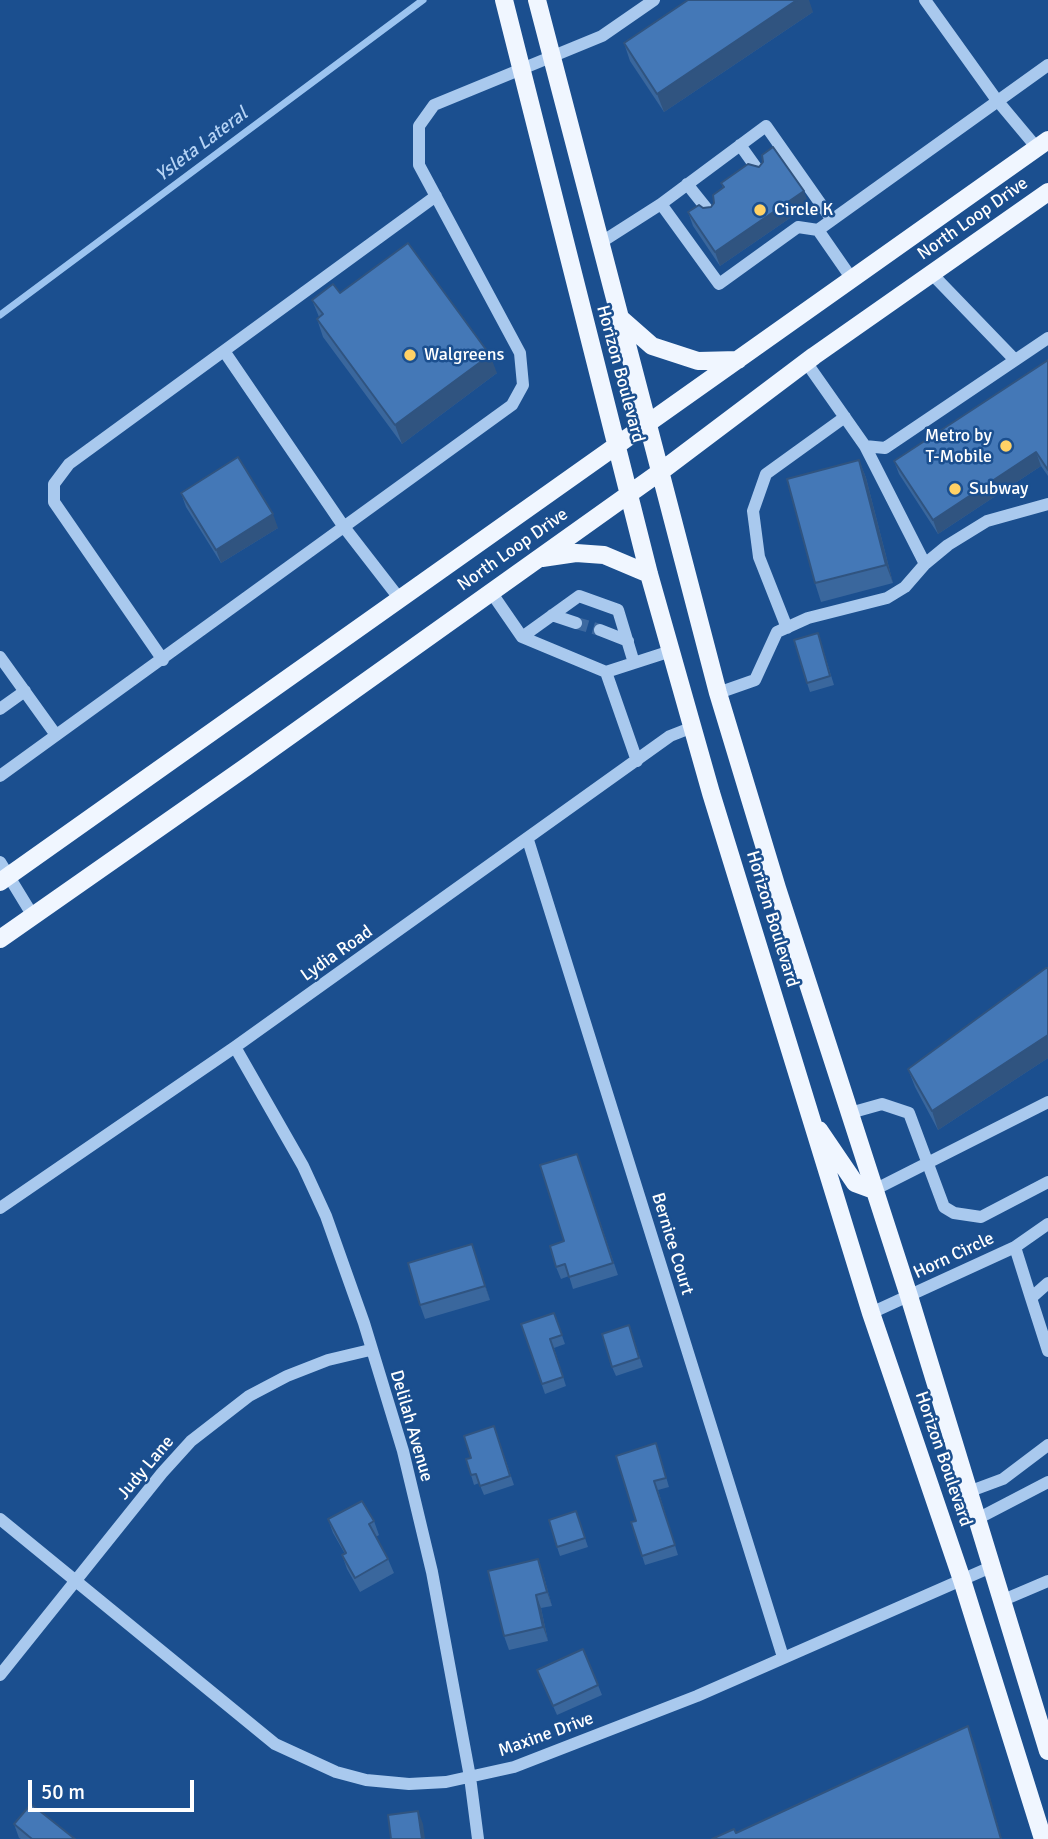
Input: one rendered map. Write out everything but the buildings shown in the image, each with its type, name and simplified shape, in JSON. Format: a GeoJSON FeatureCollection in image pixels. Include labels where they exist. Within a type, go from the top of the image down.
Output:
{"type":"FeatureCollection","features":[{"type":"Feature","properties":{"kind":"main road","name":"Horizon Boulevard"},"geometry":{"type":"LineString","coordinates":[[504,0],[649,574],[693,727],[872,1313],[962,1580],[1042,1839]]}},
{"type":"Feature","properties":{"kind":"main road","name":"Horizon Boulevard"},"geometry":{"type":"LineString","coordinates":[[537,0],[718,693],[909,1296],[1001,1601],[1042,1711],[1048,1751]]}},
{"type":"Feature","properties":{"kind":"main road","name":"North Loop Drive"},"geometry":{"type":"LineString","coordinates":[[3,873],[647,424],[1042,144]]}},
{"type":"Feature","properties":{"kind":"main road","name":"North Loop Drive"},"geometry":{"type":"LineString","coordinates":[[0,939],[660,472],[806,362],[1048,192]]}},
{"type":"Feature","properties":{"kind":"main road"},"geometry":{"type":"LineString","coordinates":[[619,317],[652,346],[698,360],[738,360]]}},
{"type":"Feature","properties":{"kind":"main road"},"geometry":{"type":"LineString","coordinates":[[535,560],[576,553],[604,555],[649,574]]}},
{"type":"Feature","properties":{"kind":"main road"},"geometry":{"type":"LineString","coordinates":[[814,1126],[826,1136],[855,1183],[874,1189]]}},
{"type":"Feature","properties":{"kind":"street"},"geometry":{"type":"LineString","coordinates":[[0,776],[502,415],[512,405],[523,385],[520,353],[419,165],[419,126],[435,105],[601,36],[654,0]]}},
{"type":"Feature","properties":{"kind":"street"},"geometry":{"type":"LineString","coordinates":[[925,0],[996,99],[1042,144]]}},
{"type":"Feature","properties":{"kind":"street"},"geometry":{"type":"LineString","coordinates":[[818,230],[996,99],[1048,65]]}},
{"type":"Feature","properties":{"kind":"street"},"geometry":{"type":"LineString","coordinates":[[600,243],[660,204],[766,126],[832,220]]}},
{"type":"Feature","properties":{"kind":"street"},"geometry":{"type":"LineString","coordinates":[[740,145],[760,173]]}},
{"type":"Feature","properties":{"kind":"street"},"geometry":{"type":"LineString","coordinates":[[687,184],[711,214]]}},
{"type":"Feature","properties":{"kind":"street"},"geometry":{"type":"LineString","coordinates":[[163,660],[54,502],[54,484],[69,464],[436,196]]}},
{"type":"Feature","properties":{"kind":"street"},"geometry":{"type":"LineString","coordinates":[[660,204],[719,284],[794,223],[818,230],[852,279]]}},
{"type":"Feature","properties":{"kind":"street"},"geometry":{"type":"LineString","coordinates":[[740,252],[748,263]]}},
{"type":"Feature","properties":{"kind":"street"},"geometry":{"type":"LineString","coordinates":[[932,274],[1015,360]]}},
{"type":"Feature","properties":{"kind":"street"},"geometry":{"type":"LineString","coordinates":[[865,446],[886,448],[1048,338]]}},
{"type":"Feature","properties":{"kind":"street"},"geometry":{"type":"LineString","coordinates":[[224,351],[344,527],[399,598]]}},
{"type":"Feature","properties":{"kind":"street"},"geometry":{"type":"LineString","coordinates":[[806,362],[865,446],[925,564]]}},
{"type":"Feature","properties":{"kind":"street"},"geometry":{"type":"LineString","coordinates":[[787,628],[759,557],[753,511],[766,474],[845,417]]}},
{"type":"Feature","properties":{"kind":"street"},"geometry":{"type":"LineString","coordinates":[[718,693],[755,680],[777,632],[808,618],[887,598],[905,587],[925,564],[987,521],[1048,504]]}},
{"type":"Feature","properties":{"kind":"street"},"geometry":{"type":"LineString","coordinates":[[491,592],[522,637],[606,672],[671,651]]}},
{"type":"Feature","properties":{"kind":"street"},"geometry":{"type":"LineString","coordinates":[[522,637],[579,596],[618,610],[634,663]]}},
{"type":"Feature","properties":{"kind":"street"},"geometry":{"type":"LineString","coordinates":[[552,615],[576,623]]}},
{"type":"Feature","properties":{"kind":"street"},"geometry":{"type":"LineString","coordinates":[[600,630],[628,641]]}},
{"type":"Feature","properties":{"kind":"street"},"geometry":{"type":"LineString","coordinates":[[0,657],[56,735]]}},
{"type":"Feature","properties":{"kind":"street"},"geometry":{"type":"LineString","coordinates":[[606,672],[637,761]]}},
{"type":"Feature","properties":{"kind":"street"},"geometry":{"type":"LineString","coordinates":[[0,709],[25,691]]}},
{"type":"Feature","properties":{"kind":"street","name":"Lydia Road"},"geometry":{"type":"LineString","coordinates":[[0,1209],[235,1047],[670,736],[693,727]]}},
{"type":"Feature","properties":{"kind":"street","name":"Bernice Court"},"geometry":{"type":"LineString","coordinates":[[528,840],[783,1657]]}},
{"type":"Feature","properties":{"kind":"street"},"geometry":{"type":"LineString","coordinates":[[3,873],[33,916]]}},
{"type":"Feature","properties":{"kind":"street","name":"Delilah Avenue"},"geometry":{"type":"LineString","coordinates":[[235,1047],[287,1136],[326,1216],[352,1283],[370,1350],[403,1451],[429,1559],[470,1777],[478,1839]]}},
{"type":"Feature","properties":{"kind":"street"},"geometry":{"type":"LineString","coordinates":[[874,1189],[1048,1102]]}},
{"type":"Feature","properties":{"kind":"street"},"geometry":{"type":"LineString","coordinates":[[850,1114],[882,1104],[909,1112],[944,1207],[954,1213],[981,1217],[1048,1182]]}},
{"type":"Feature","properties":{"kind":"street","name":"Horn Circle"},"geometry":{"type":"LineString","coordinates":[[872,1313],[1014,1247],[1048,1224]]}},
{"type":"Feature","properties":{"kind":"street"},"geometry":{"type":"LineString","coordinates":[[1014,1247],[1048,1351]]}},
{"type":"Feature","properties":{"kind":"street"},"geometry":{"type":"LineString","coordinates":[[1031,1298],[1048,1283]]}},
{"type":"Feature","properties":{"kind":"street","name":"Judy Lane"},"geometry":{"type":"LineString","coordinates":[[0,1675],[162,1473],[219,1417],[287,1376],[328,1360],[370,1350]]}},
{"type":"Feature","properties":{"kind":"street"},"geometry":{"type":"LineString","coordinates":[[968,1492],[1003,1479],[1048,1445]]}},
{"type":"Feature","properties":{"kind":"street"},"geometry":{"type":"LineString","coordinates":[[976,1520],[1048,1482]]}},
{"type":"Feature","properties":{"kind":"street","name":"Maxine Drive"},"geometry":{"type":"LineString","coordinates":[[0,1519],[275,1744],[302,1759],[366,1780],[409,1784],[470,1777],[514,1767],[697,1696],[991,1567]]}},
{"type":"Feature","properties":{"kind":"street"},"geometry":{"type":"LineString","coordinates":[[1001,1601],[1048,1581]]}},
{"type":"Feature","properties":{"kind":"waterway","name":"Ysleta Lateral"},"geometry":{"type":"LineString","coordinates":[[0,315],[423,0]]}},
{"type":"Feature","properties":{"kind":"tunnel"},"geometry":{"type":"LineString","coordinates":[[576,623],[600,630]]}},
{"type":"Feature","properties":{"kind":"place","name":"Circle K"},"geometry":{"type":"Point","coordinates":[760,210]}},
{"type":"Feature","properties":{"kind":"place","name":"Walgreens"},"geometry":{"type":"Point","coordinates":[410,355]}},
{"type":"Feature","properties":{"kind":"place","name":"Metro by T-Mobile"},"geometry":{"type":"Point","coordinates":[1006,446]}},
{"type":"Feature","properties":{"kind":"place","name":"Subway"},"geometry":{"type":"Point","coordinates":[955,489]}}]}
